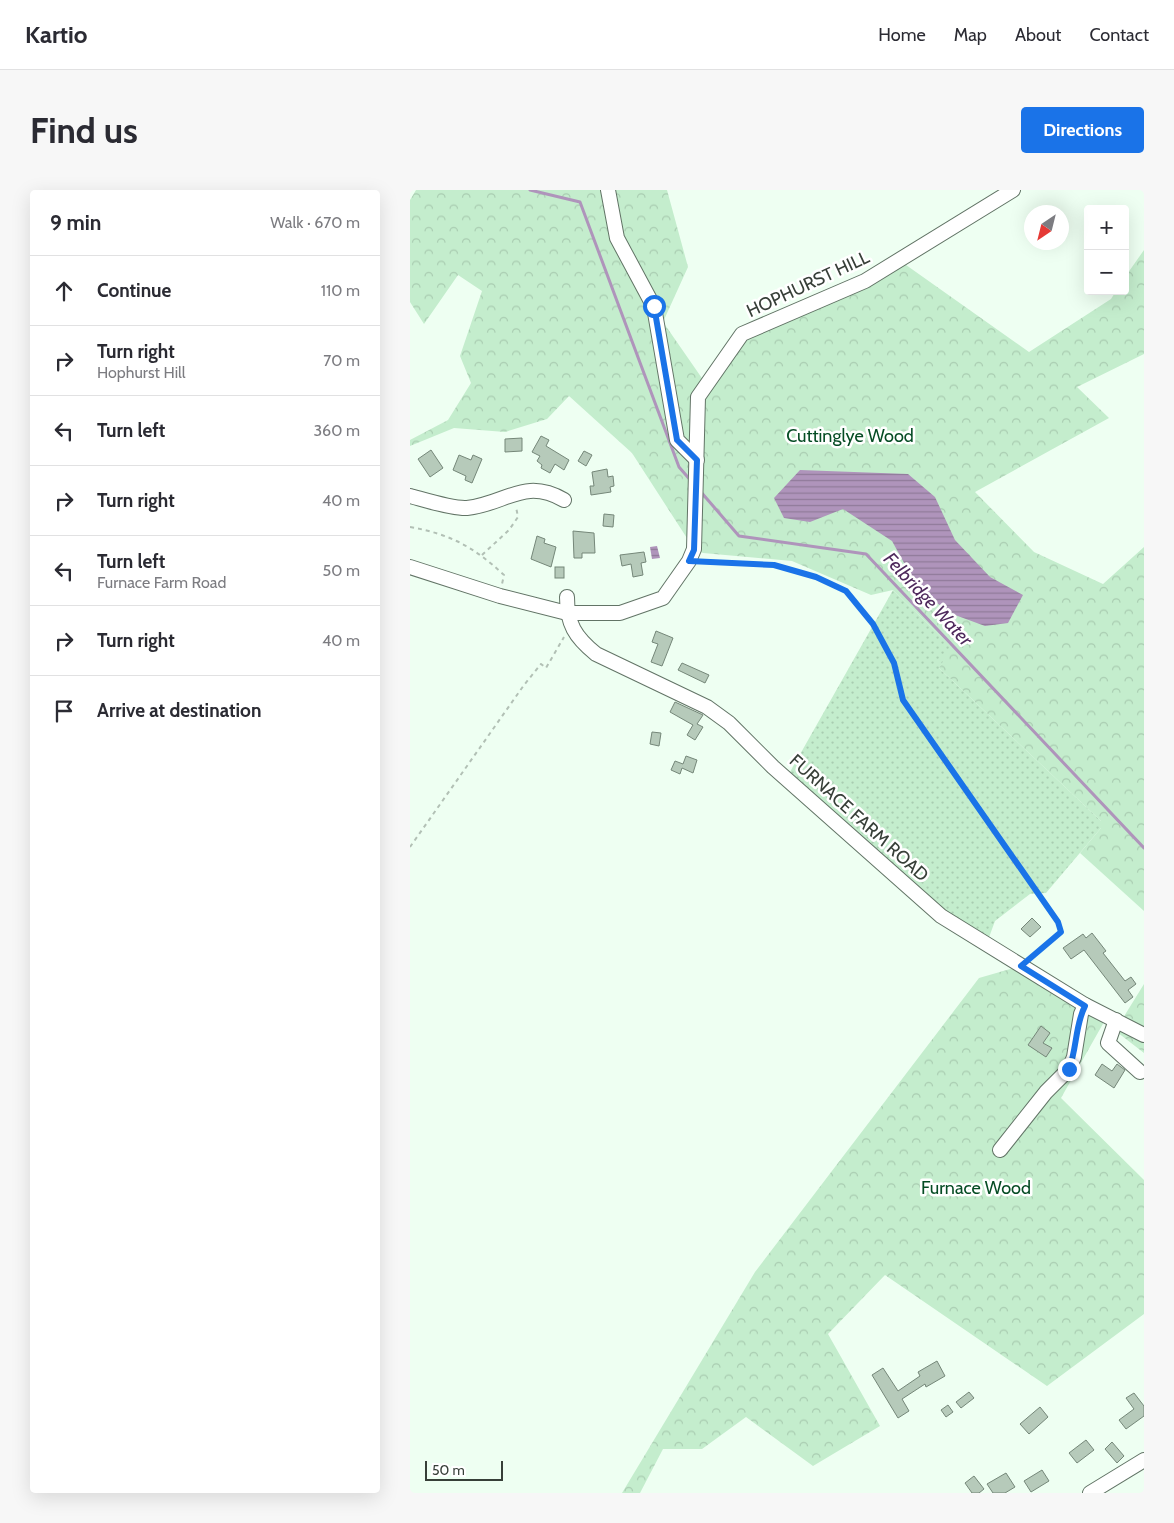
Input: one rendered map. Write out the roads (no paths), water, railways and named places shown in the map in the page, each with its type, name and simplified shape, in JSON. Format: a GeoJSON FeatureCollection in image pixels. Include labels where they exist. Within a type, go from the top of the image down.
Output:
{"type":"FeatureCollection","features":[{"type":"Feature","properties":{"kind":"street"},"geometry":{"type":"LineString","coordinates":[[608,190],[617,238],[654,306],[677,440],[697,460]]}},
{"type":"Feature","properties":{"kind":"street","name":"HOPHURST HILL"},"geometry":{"type":"LineString","coordinates":[[410,567],[569,619],[620,613],[663,598],[689,561],[694,550],[698,396],[742,334],[865,281],[1013,190]]}},
{"type":"Feature","properties":{"kind":"street"},"geometry":{"type":"LineString","coordinates":[[410,496],[466,508],[513,495],[522,490],[550,492],[564,500]]}},
{"type":"Feature","properties":{"kind":"street"},"geometry":{"type":"LineString","coordinates":[[567,597],[569,619]]}},
{"type":"Feature","properties":{"kind":"street","name":"FURNACE FARM ROAD"},"geometry":{"type":"LineString","coordinates":[[569,619],[582,643],[596,654],[707,708],[729,723],[773,767],[941,916],[1085,1006],[1144,1035]]}},
{"type":"Feature","properties":{"kind":"street"},"geometry":{"type":"LineString","coordinates":[[1000,1150],[1046,1092],[1069,1069],[1074,1057],[1081,1014],[1085,1006]]}},
{"type":"Feature","properties":{"kind":"street"},"geometry":{"type":"LineString","coordinates":[[1116,1020],[1108,1043],[1140,1072]]}},
{"type":"Feature","properties":{"kind":"street"},"geometry":{"type":"LineString","coordinates":[[1090,1493],[1144,1460]]}},
{"type":"Feature","properties":{"kind":"waterway","name":"Felbridge Water"},"geometry":{"type":"LineString","coordinates":[[530,190],[580,202],[679,467],[692,482]]}},
{"type":"Feature","properties":{"kind":"waterway","name":"Felbridge Water"},"geometry":{"type":"LineString","coordinates":[[701,492],[739,536],[866,554],[1144,848]]}},
{"type":"Feature","properties":{"kind":"park label","name":"Cuttinglye Wood"},"geometry":{"type":"Point","coordinates":[850,436]}},
{"type":"Feature","properties":{"kind":"park label","name":"Furnace Wood"},"geometry":{"type":"Point","coordinates":[976,1188]}}]}
